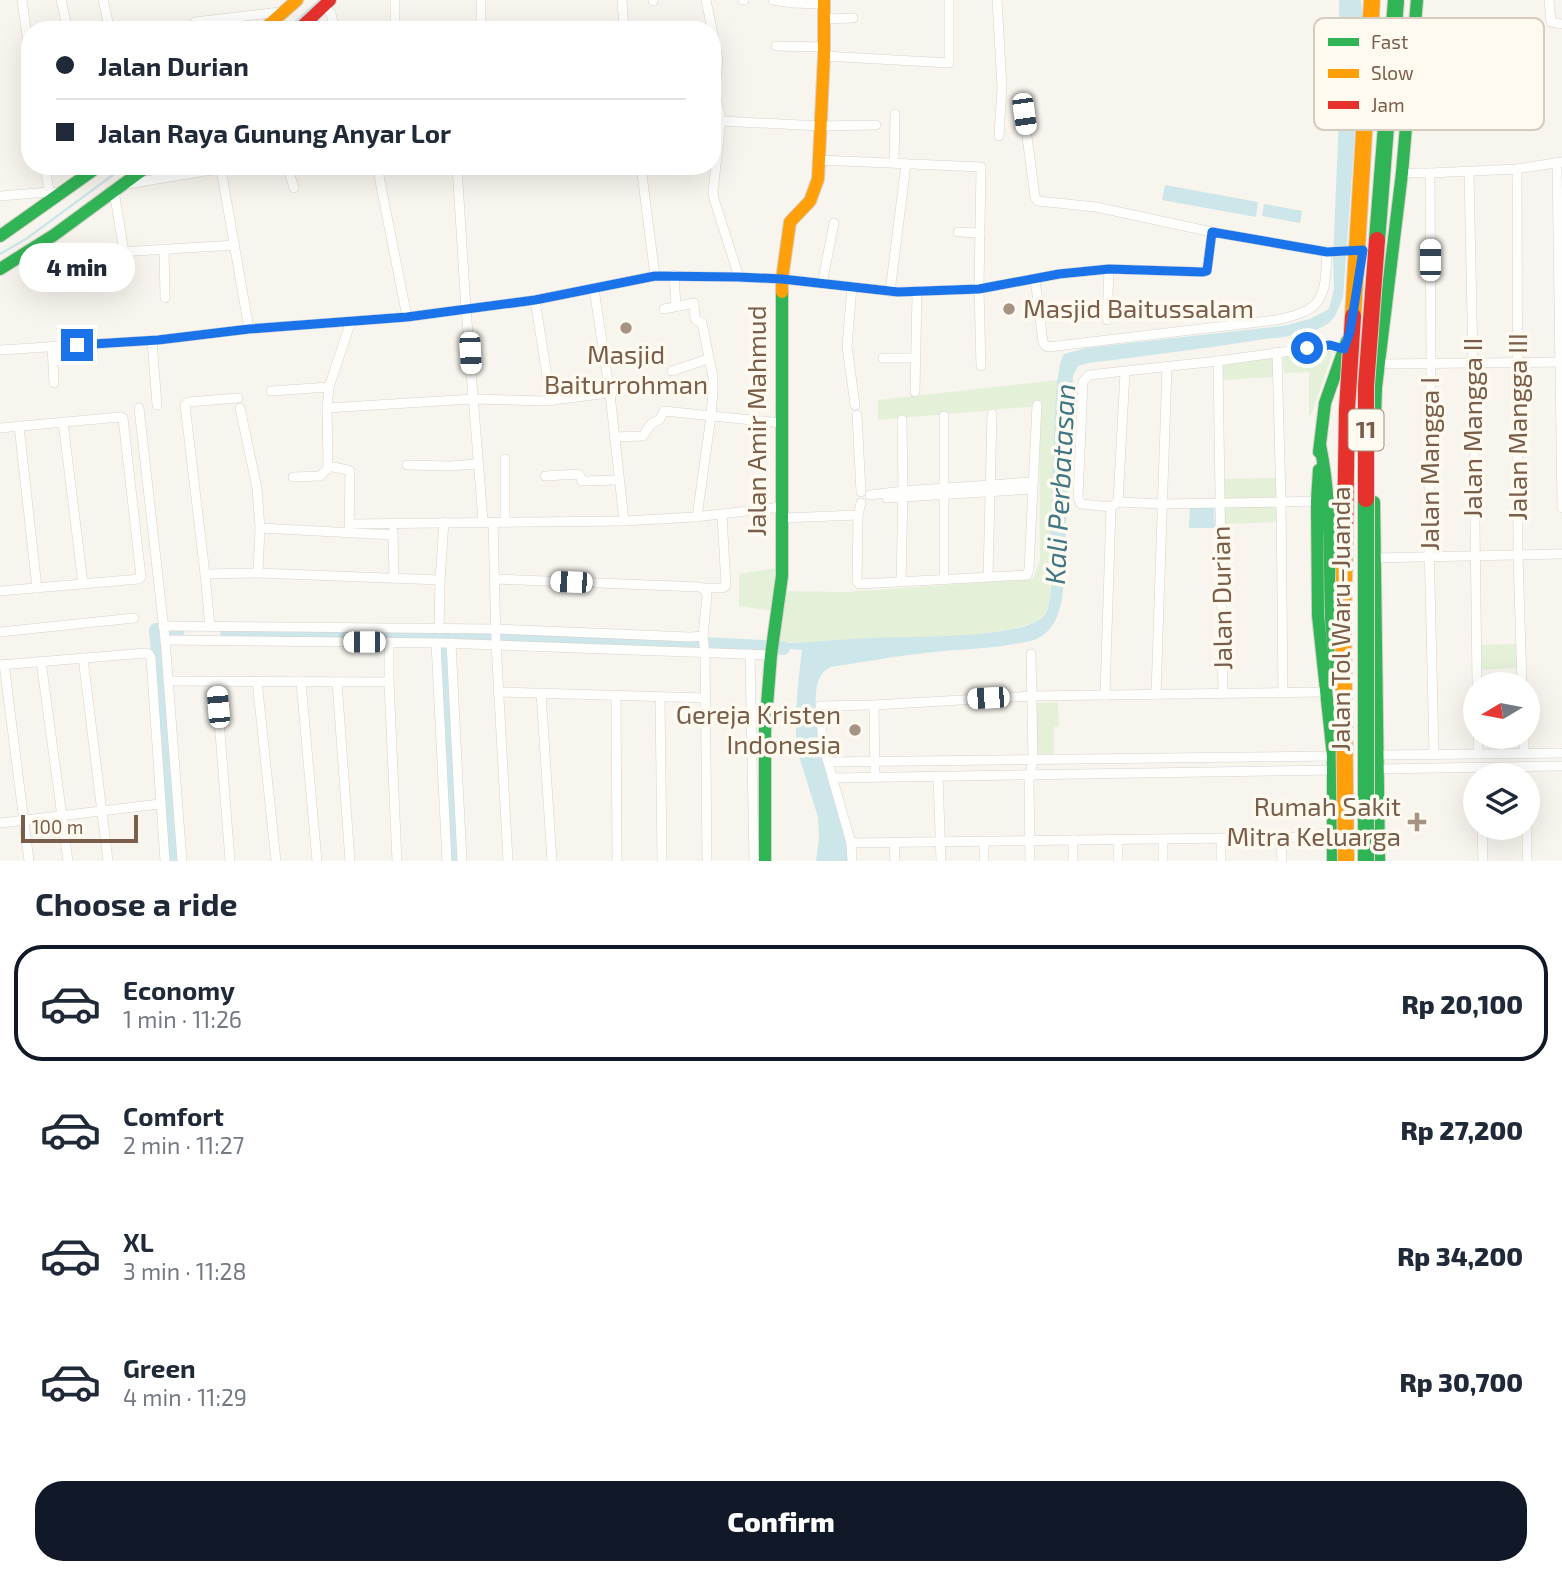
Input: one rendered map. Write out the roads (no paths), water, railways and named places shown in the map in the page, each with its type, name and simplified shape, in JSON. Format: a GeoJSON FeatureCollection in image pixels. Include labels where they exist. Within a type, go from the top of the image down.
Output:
{"type":"FeatureCollection","features":[{"type":"Feature","properties":{"kind":"main road","name":"Jalan Tol Waru–Juanda"},"geometry":{"type":"LineString","coordinates":[[1372,18],[1373,0]]}},
{"type":"Feature","properties":{"kind":"main road"},"geometry":{"type":"LineString","coordinates":[[1377,18],[1379,0]]}},
{"type":"Feature","properties":{"kind":"main road","name":"Jalan Tol Waru–Juanda"},"geometry":{"type":"LineString","coordinates":[[1395,18],[1396,0]]}},
{"type":"Feature","properties":{"kind":"main road"},"geometry":{"type":"LineString","coordinates":[[1401,18],[1403,0]]}},
{"type":"Feature","properties":{"kind":"main road"},"geometry":{"type":"LineString","coordinates":[[1415,18],[1417,0]]}},
{"type":"Feature","properties":{"kind":"main road"},"geometry":{"type":"LineString","coordinates":[[308,21],[329,1]]}},
{"type":"Feature","properties":{"kind":"main road"},"geometry":{"type":"LineString","coordinates":[[272,21],[290,4]]}},
{"type":"Feature","properties":{"kind":"main road","name":"Jalan Amir Mahmud"},"geometry":{"type":"LineString","coordinates":[[765,861],[765,730],[771,649],[782,576],[782,279],[788,228],[793,217],[810,201],[817,184],[824,8]]}},
{"type":"Feature","properties":{"kind":"main road","name":"Jalan Tol Waru–Juanda"},"geometry":{"type":"LineString","coordinates":[[1346,861],[1337,758],[1346,409],[1364,130]]}},
{"type":"Feature","properties":{"kind":"main road"},"geometry":{"type":"LineString","coordinates":[[1337,758],[1325,692],[1318,615],[1317,501],[1324,409],[1350,332],[1367,130]]}},
{"type":"Feature","properties":{"kind":"main road","name":"Jalan Tol Waru–Juanda"},"geometry":{"type":"LineString","coordinates":[[1366,861],[1366,386],[1386,130]]}},
{"type":"Feature","properties":{"kind":"main road"},"geometry":{"type":"LineString","coordinates":[[1378,861],[1374,448],[1378,368],[1406,130]]}},
{"type":"Feature","properties":{"kind":"main road"},"geometry":{"type":"LineString","coordinates":[[0,236],[55,193],[85,175]]}},
{"type":"Feature","properties":{"kind":"main road"},"geometry":{"type":"LineString","coordinates":[[0,269],[141,175]]}},
{"type":"Feature","properties":{"kind":"main road"},"geometry":{"type":"LineString","coordinates":[[1350,332],[1365,339],[1381,340]]}},
{"type":"Feature","properties":{"kind":"main road"},"geometry":{"type":"LineString","coordinates":[[1336,369],[1378,368]]}},
{"type":"Feature","properties":{"kind":"main road"},"geometry":{"type":"LineString","coordinates":[[1320,444],[1326,473],[1331,529],[1331,619],[1337,758],[1333,861]]}},
{"type":"Feature","properties":{"kind":"street"},"geometry":{"type":"LineString","coordinates":[[22,0],[25,21]]}},
{"type":"Feature","properties":{"kind":"street"},"geometry":{"type":"LineString","coordinates":[[61,0],[66,21]]}},
{"type":"Feature","properties":{"kind":"street"},"geometry":{"type":"LineString","coordinates":[[103,0],[108,21]]}},
{"type":"Feature","properties":{"kind":"street"},"geometry":{"type":"LineString","coordinates":[[395,0],[395,21]]}},
{"type":"Feature","properties":{"kind":"street"},"geometry":{"type":"LineString","coordinates":[[481,0],[481,21]]}},
{"type":"Feature","properties":{"kind":"street"},"geometry":{"type":"LineString","coordinates":[[622,0],[623,21]]}},
{"type":"Feature","properties":{"kind":"street"},"geometry":{"type":"LineString","coordinates":[[706,0],[711,21]]}},
{"type":"Feature","properties":{"kind":"street"},"geometry":{"type":"LineString","coordinates":[[773,0],[824,8],[853,18]]}},
{"type":"Feature","properties":{"kind":"street"},"geometry":{"type":"LineString","coordinates":[[776,46],[949,62],[949,0]]}},
{"type":"Feature","properties":{"kind":"street"},"geometry":{"type":"LineString","coordinates":[[997,0],[1002,87],[999,136]]}},
{"type":"Feature","properties":{"kind":"street"},"geometry":{"type":"LineString","coordinates":[[1549,0],[1551,22],[1562,24]]}},
{"type":"Feature","properties":{"kind":"street"},"geometry":{"type":"LineString","coordinates":[[329,1],[333,21]]}},
{"type":"Feature","properties":{"kind":"street"},"geometry":{"type":"LineString","coordinates":[[200,21],[290,4]]}},
{"type":"Feature","properties":{"kind":"street"},"geometry":{"type":"LineString","coordinates":[[894,163],[895,114]]}},
{"type":"Feature","properties":{"kind":"street"},"geometry":{"type":"LineString","coordinates":[[1024,114],[1037,200],[1096,207],[1212,232],[1329,252],[1356,250]]}},
{"type":"Feature","properties":{"kind":"street"},"geometry":{"type":"LineString","coordinates":[[721,121],[821,126],[876,125]]}},
{"type":"Feature","properties":{"kind":"street"},"geometry":{"type":"LineString","coordinates":[[820,160],[981,166],[981,366]]}},
{"type":"Feature","properties":{"kind":"street"},"geometry":{"type":"LineString","coordinates":[[1402,173],[1517,169],[1560,162],[1562,508]]}},
{"type":"Feature","properties":{"kind":"street"},"geometry":{"type":"LineString","coordinates":[[890,292],[906,164]]}},
{"type":"Feature","properties":{"kind":"street","name":"Jalan Mangga III"},"geometry":{"type":"LineString","coordinates":[[1517,169],[1518,555],[1522,672]]}},
{"type":"Feature","properties":{"kind":"street","name":"Jalan Mangga II"},"geometry":{"type":"LineString","coordinates":[[1469,172],[1477,672]]}},
{"type":"Feature","properties":{"kind":"street","name":"Jalan Mangga I"},"geometry":{"type":"LineString","coordinates":[[1430,173],[1429,557],[1434,754]]}},
{"type":"Feature","properties":{"kind":"street"},"geometry":{"type":"LineString","coordinates":[[0,196],[55,193],[48,175]]}},
{"type":"Feature","properties":{"kind":"street"},"geometry":{"type":"LineString","coordinates":[[222,175],[249,329]]}},
{"type":"Feature","properties":{"kind":"street"},"geometry":{"type":"LineString","coordinates":[[289,175],[294,188]]}},
{"type":"Feature","properties":{"kind":"street"},"geometry":{"type":"LineString","coordinates":[[379,175],[407,317]]}},
{"type":"Feature","properties":{"kind":"street"},"geometry":{"type":"LineString","coordinates":[[458,175],[478,464],[494,579],[509,861]]}},
{"type":"Feature","properties":{"kind":"street"},"geometry":{"type":"LineString","coordinates":[[642,175],[655,276]]}},
{"type":"Feature","properties":{"kind":"street"},"geometry":{"type":"LineString","coordinates":[[715,175],[714,199],[737,277]]}},
{"type":"Feature","properties":{"kind":"street"},"geometry":{"type":"LineString","coordinates":[[119,188],[124,252]]}},
{"type":"Feature","properties":{"kind":"street"},"geometry":{"type":"LineString","coordinates":[[822,284],[834,223]]}},
{"type":"Feature","properties":{"kind":"street"},"geometry":{"type":"LineString","coordinates":[[958,232],[979,233]]}},
{"type":"Feature","properties":{"kind":"street"},"geometry":{"type":"LineString","coordinates":[[0,350],[152,341],[249,329],[407,317],[535,300],[655,276],[782,279],[890,292],[918,292],[979,289],[1059,274],[1109,269],[1205,272],[1212,232]]}},
{"type":"Feature","properties":{"kind":"street"},"geometry":{"type":"LineString","coordinates":[[17,258],[235,245]]}},
{"type":"Feature","properties":{"kind":"street"},"geometry":{"type":"LineString","coordinates":[[164,249],[165,298]]}},
{"type":"Feature","properties":{"kind":"street"},"geometry":{"type":"LineString","coordinates":[[1035,279],[1043,342],[1048,347],[1276,320],[1297,315],[1310,310],[1321,298],[1329,252]]}},
{"type":"Feature","properties":{"kind":"street"},"geometry":{"type":"LineString","coordinates":[[1107,320],[1109,269]]}},
{"type":"Feature","properties":{"kind":"street"},"geometry":{"type":"LineString","coordinates":[[674,275],[676,306]]}},
{"type":"Feature","properties":{"kind":"street"},"geometry":{"type":"LineString","coordinates":[[852,287],[847,346],[865,497],[858,517],[859,584],[1024,576],[1028,573],[1037,405]]}},
{"type":"Feature","properties":{"kind":"street"},"geometry":{"type":"LineString","coordinates":[[594,289],[610,394],[624,521]]}},
{"type":"Feature","properties":{"kind":"street"},"geometry":{"type":"LineString","coordinates":[[915,392],[918,292]]}},
{"type":"Feature","properties":{"kind":"street"},"geometry":{"type":"LineString","coordinates":[[535,300],[551,401]]}},
{"type":"Feature","properties":{"kind":"street"},"geometry":{"type":"LineString","coordinates":[[664,309],[694,303],[695,319],[702,323],[713,377],[711,416],[697,517]]}},
{"type":"Feature","properties":{"kind":"street"},"geometry":{"type":"LineString","coordinates":[[329,467],[329,387],[351,321]]}},
{"type":"Feature","properties":{"kind":"street"},"geometry":{"type":"LineString","coordinates":[[152,341],[157,405]]}},
{"type":"Feature","properties":{"kind":"street","name":"Jalan Durian"},"geometry":{"type":"LineString","coordinates":[[1317,501],[1083,505],[1079,502],[1083,382],[1089,375],[1330,345],[1344,349]]}},
{"type":"Feature","properties":{"kind":"street"},"geometry":{"type":"LineString","coordinates":[[52,346],[54,383]]}},
{"type":"Feature","properties":{"kind":"street"},"geometry":{"type":"LineString","coordinates":[[1277,352],[1283,692]]}},
{"type":"Feature","properties":{"kind":"street"},"geometry":{"type":"LineString","coordinates":[[883,358],[915,358]]}},
{"type":"Feature","properties":{"kind":"street"},"geometry":{"type":"LineString","coordinates":[[672,371],[708,359]]}},
{"type":"Feature","properties":{"kind":"street","name":"Jalan Durian"},"geometry":{"type":"LineString","coordinates":[[1218,361],[1223,693]]}},
{"type":"Feature","properties":{"kind":"street"},"geometry":{"type":"LineString","coordinates":[[1378,368],[1431,364],[1561,362]]}},
{"type":"Feature","properties":{"kind":"street"},"geometry":{"type":"LineString","coordinates":[[1156,694],[1167,367]]}},
{"type":"Feature","properties":{"kind":"street"},"geometry":{"type":"LineString","coordinates":[[1105,695],[1125,372]]}},
{"type":"Feature","properties":{"kind":"street"},"geometry":{"type":"LineString","coordinates":[[271,391],[329,387]]}},
{"type":"Feature","properties":{"kind":"street"},"geometry":{"type":"LineString","coordinates":[[327,408],[473,399],[551,401],[642,389]]}},
{"type":"Feature","properties":{"kind":"street"},"geometry":{"type":"LineString","coordinates":[[210,627],[185,405],[188,402],[239,403],[255,474],[260,528],[258,573]]}},
{"type":"Feature","properties":{"kind":"street"},"geometry":{"type":"LineString","coordinates":[[139,408],[164,633],[182,861]]}},
{"type":"Feature","properties":{"kind":"street"},"geometry":{"type":"LineString","coordinates":[[614,437],[643,436],[664,411],[782,423]]}},
{"type":"Feature","properties":{"kind":"street"},"geometry":{"type":"LineString","coordinates":[[988,576],[992,414]]}},
{"type":"Feature","properties":{"kind":"street"},"geometry":{"type":"LineString","coordinates":[[944,416],[944,580]]}},
{"type":"Feature","properties":{"kind":"street"},"geometry":{"type":"LineString","coordinates":[[0,428],[123,418],[141,573],[139,579],[0,591]]}},
{"type":"Feature","properties":{"kind":"street"},"geometry":{"type":"LineString","coordinates":[[901,582],[902,420]]}},
{"type":"Feature","properties":{"kind":"street"},"geometry":{"type":"LineString","coordinates":[[63,422],[83,584]]}},
{"type":"Feature","properties":{"kind":"street"},"geometry":{"type":"LineString","coordinates":[[19,426],[37,588]]}},
{"type":"Feature","properties":{"kind":"street"},"geometry":{"type":"LineString","coordinates":[[505,459],[505,522]]}},
{"type":"Feature","properties":{"kind":"street"},"geometry":{"type":"LineString","coordinates":[[407,465],[478,464]]}},
{"type":"Feature","properties":{"kind":"street"},"geometry":{"type":"LineString","coordinates":[[293,477],[320,476],[329,467]]}},
{"type":"Feature","properties":{"kind":"street"},"geometry":{"type":"LineString","coordinates":[[329,467],[350,471],[349,528]]}},
{"type":"Feature","properties":{"kind":"street"},"geometry":{"type":"LineString","coordinates":[[545,476],[578,474],[582,481],[619,480]]}},
{"type":"Feature","properties":{"kind":"street"},"geometry":{"type":"LineString","coordinates":[[865,497],[1032,486]]}},
{"type":"Feature","properties":{"kind":"street"},"geometry":{"type":"LineString","coordinates":[[260,528],[349,528],[392,523],[488,521],[624,521],[722,515],[858,517]]}},
{"type":"Feature","properties":{"kind":"street"},"geometry":{"type":"LineString","coordinates":[[494,579],[722,588],[726,586],[722,515]]}},
{"type":"Feature","properties":{"kind":"street"},"geometry":{"type":"LineString","coordinates":[[439,629],[444,522]]}},
{"type":"Feature","properties":{"kind":"street"},"geometry":{"type":"LineString","coordinates":[[392,523],[394,578]]}},
{"type":"Feature","properties":{"kind":"street"},"geometry":{"type":"LineString","coordinates":[[349,528],[393,535]]}},
{"type":"Feature","properties":{"kind":"street"},"geometry":{"type":"LineString","coordinates":[[1374,558],[1562,554]]}},
{"type":"Feature","properties":{"kind":"street"},"geometry":{"type":"LineString","coordinates":[[205,574],[258,573],[440,580]]}},
{"type":"Feature","properties":{"kind":"street"},"geometry":{"type":"LineString","coordinates":[[701,588],[706,590],[707,596],[704,644],[707,861]]}},
{"type":"Feature","properties":{"kind":"street"},"geometry":{"type":"LineString","coordinates":[[0,632],[134,618]]}},
{"type":"Feature","properties":{"kind":"street"},"geometry":{"type":"LineString","coordinates":[[164,633],[210,627],[439,629],[496,637],[704,644],[750,654],[771,649]]}},
{"type":"Feature","properties":{"kind":"street"},"geometry":{"type":"LineString","coordinates":[[164,633],[389,642],[444,643],[496,637],[704,644]]}},
{"type":"Feature","properties":{"kind":"street"},"geometry":{"type":"LineString","coordinates":[[389,642],[397,861]]}},
{"type":"Feature","properties":{"kind":"street"},"geometry":{"type":"LineString","coordinates":[[444,643],[447,861]]}},
{"type":"Feature","properties":{"kind":"street"},"geometry":{"type":"LineString","coordinates":[[444,643],[462,861]]}},
{"type":"Feature","properties":{"kind":"street"},"geometry":{"type":"LineString","coordinates":[[29,861],[2,664],[146,653],[151,658],[165,861]]}},
{"type":"Feature","properties":{"kind":"street"},"geometry":{"type":"LineString","coordinates":[[1030,861],[1030,775],[1033,760],[1031,653]]}},
{"type":"Feature","properties":{"kind":"street"},"geometry":{"type":"LineString","coordinates":[[750,654],[754,861]]}},
{"type":"Feature","properties":{"kind":"street"},"geometry":{"type":"LineString","coordinates":[[83,658],[107,861]]}},
{"type":"Feature","properties":{"kind":"street"},"geometry":{"type":"LineString","coordinates":[[41,661],[68,861]]}},
{"type":"Feature","properties":{"kind":"street"},"geometry":{"type":"LineString","coordinates":[[168,681],[389,681]]}},
{"type":"Feature","properties":{"kind":"street"},"geometry":{"type":"LineString","coordinates":[[216,681],[230,861]]}},
{"type":"Feature","properties":{"kind":"street"},"geometry":{"type":"LineString","coordinates":[[257,681],[276,861]]}},
{"type":"Feature","properties":{"kind":"street"},"geometry":{"type":"LineString","coordinates":[[301,681],[317,861]]}},
{"type":"Feature","properties":{"kind":"street"},"geometry":{"type":"LineString","coordinates":[[337,682],[350,861]]}},
{"type":"Feature","properties":{"kind":"street"},"geometry":{"type":"LineString","coordinates":[[498,692],[706,698]]}},
{"type":"Feature","properties":{"kind":"street","name":"Jalan Durian"},"geometry":{"type":"LineString","coordinates":[[828,762],[823,746],[820,706],[1032,696],[1325,692]]}},
{"type":"Feature","properties":{"kind":"street"},"geometry":{"type":"LineString","coordinates":[[541,693],[552,861]]}},
{"type":"Feature","properties":{"kind":"street"},"geometry":{"type":"LineString","coordinates":[[616,695],[617,861]]}},
{"type":"Feature","properties":{"kind":"street"},"geometry":{"type":"LineString","coordinates":[[660,697],[662,861]]}},
{"type":"Feature","properties":{"kind":"street"},"geometry":{"type":"LineString","coordinates":[[874,705],[875,777]]}},
{"type":"Feature","properties":{"kind":"street"},"geometry":{"type":"LineString","coordinates":[[1478,749],[1478,754]]}},
{"type":"Feature","properties":{"kind":"street"},"geometry":{"type":"LineString","coordinates":[[1378,762],[1434,754],[1562,753]]}},
{"type":"Feature","properties":{"kind":"street"},"geometry":{"type":"LineString","coordinates":[[852,861],[851,843],[828,762],[1337,758]]}},
{"type":"Feature","properties":{"kind":"street"},"geometry":{"type":"LineString","coordinates":[[833,778],[1030,775],[1337,758]]}},
{"type":"Feature","properties":{"kind":"street"},"geometry":{"type":"LineString","coordinates":[[1378,762],[1463,769]]}},
{"type":"Feature","properties":{"kind":"street"},"geometry":{"type":"LineString","coordinates":[[1540,769],[1562,766]]}},
{"type":"Feature","properties":{"kind":"street"},"geometry":{"type":"LineString","coordinates":[[938,776],[941,861]]}},
{"type":"Feature","properties":{"kind":"street"},"geometry":{"type":"LineString","coordinates":[[0,823],[160,804]]}},
{"type":"Feature","properties":{"kind":"street"},"geometry":{"type":"LineString","coordinates":[[851,843],[1221,838],[1302,838],[1311,841],[1332,836]]}},
{"type":"Feature","properties":{"kind":"street"},"geometry":{"type":"LineString","coordinates":[[1221,838],[1221,861]]}},
{"type":"Feature","properties":{"kind":"street"},"geometry":{"type":"LineString","coordinates":[[1282,838],[1282,861]]}},
{"type":"Feature","properties":{"kind":"street"},"geometry":{"type":"LineString","coordinates":[[1163,839],[1163,861]]}},
{"type":"Feature","properties":{"kind":"street"},"geometry":{"type":"LineString","coordinates":[[1073,840],[1073,861]]}},
{"type":"Feature","properties":{"kind":"street"},"geometry":{"type":"LineString","coordinates":[[1118,840],[1118,861]]}},
{"type":"Feature","properties":{"kind":"street"},"geometry":{"type":"LineString","coordinates":[[1482,840],[1483,861]]}},
{"type":"Feature","properties":{"kind":"street"},"geometry":{"type":"LineString","coordinates":[[1527,840],[1527,861]]}},
{"type":"Feature","properties":{"kind":"street"},"geometry":{"type":"LineString","coordinates":[[984,841],[984,861]]}},
{"type":"Feature","properties":{"kind":"street"},"geometry":{"type":"LineString","coordinates":[[894,842],[895,861]]}},
{"type":"Feature","properties":{"kind":"water","name":"Kali Perbatasan"},"geometry":{"type":"Polygon","coordinates":[[[1339,0],[1361,0],[1363,18],[1339,18],[1339,0]]]}},
{"type":"Feature","properties":{"kind":"water","name":"Kali Perbatasan"},"geometry":{"type":"Polygon","coordinates":[[[1338,130],[1355,130],[1343,298],[1330,322],[1323,327],[1296,335],[1078,366],[1073,376],[1063,590],[1059,610],[1046,633],[1028,642],[830,667],[822,674],[817,688],[818,731],[849,861],[816,861],[818,817],[797,750],[796,737],[802,650],[780,648],[780,643],[965,635],[1018,628],[1036,622],[1046,613],[1050,597],[1056,396],[1064,354],[1086,348],[1282,326],[1310,319],[1329,309],[1334,289],[1338,130]]]}},
{"type":"Feature","properties":{"kind":"water"},"geometry":{"type":"Polygon","coordinates":[[[1165,185],[1258,202],[1256,217],[1162,200],[1165,185]]]}},
{"type":"Feature","properties":{"kind":"water"},"geometry":{"type":"Polygon","coordinates":[[[1264,204],[1302,211],[1300,223],[1262,216],[1264,204]]]}},
{"type":"Feature","properties":{"kind":"water"},"geometry":{"type":"Polygon","coordinates":[[[1190,507],[1214,507],[1215,528],[1189,528],[1190,507]]]}},
{"type":"Feature","properties":{"kind":"waterway"},"geometry":{"type":"LineString","coordinates":[[296,21],[320,0]]}},
{"type":"Feature","properties":{"kind":"waterway"},"geometry":{"type":"LineString","coordinates":[[0,254],[26,239],[113,175]]}},
{"type":"Feature","properties":{"kind":"waterway"},"geometry":{"type":"LineString","coordinates":[[176,861],[156,630],[178,630]]}},
{"type":"Feature","properties":{"kind":"waterway"},"geometry":{"type":"LineString","coordinates":[[227,631],[580,638],[783,648]]}},
{"type":"Feature","properties":{"kind":"waterway"},"geometry":{"type":"LineString","coordinates":[[444,635],[454,861]]}},
{"type":"Feature","properties":{"kind":"place","name":"Masjid Baitussalam"},"geometry":{"type":"Point","coordinates":[1009,309]}},
{"type":"Feature","properties":{"kind":"place","name":"Masjid Baiturrohman"},"geometry":{"type":"Point","coordinates":[626,328]}},
{"type":"Feature","properties":{"kind":"place","name":"Gereja Kristen Indonesia"},"geometry":{"type":"Point","coordinates":[855,730]}},
{"type":"Feature","properties":{"kind":"place","name":"Rumah Sakit Mitra Keluarga"},"geometry":{"type":"Point","coordinates":[1417,822]}}]}
